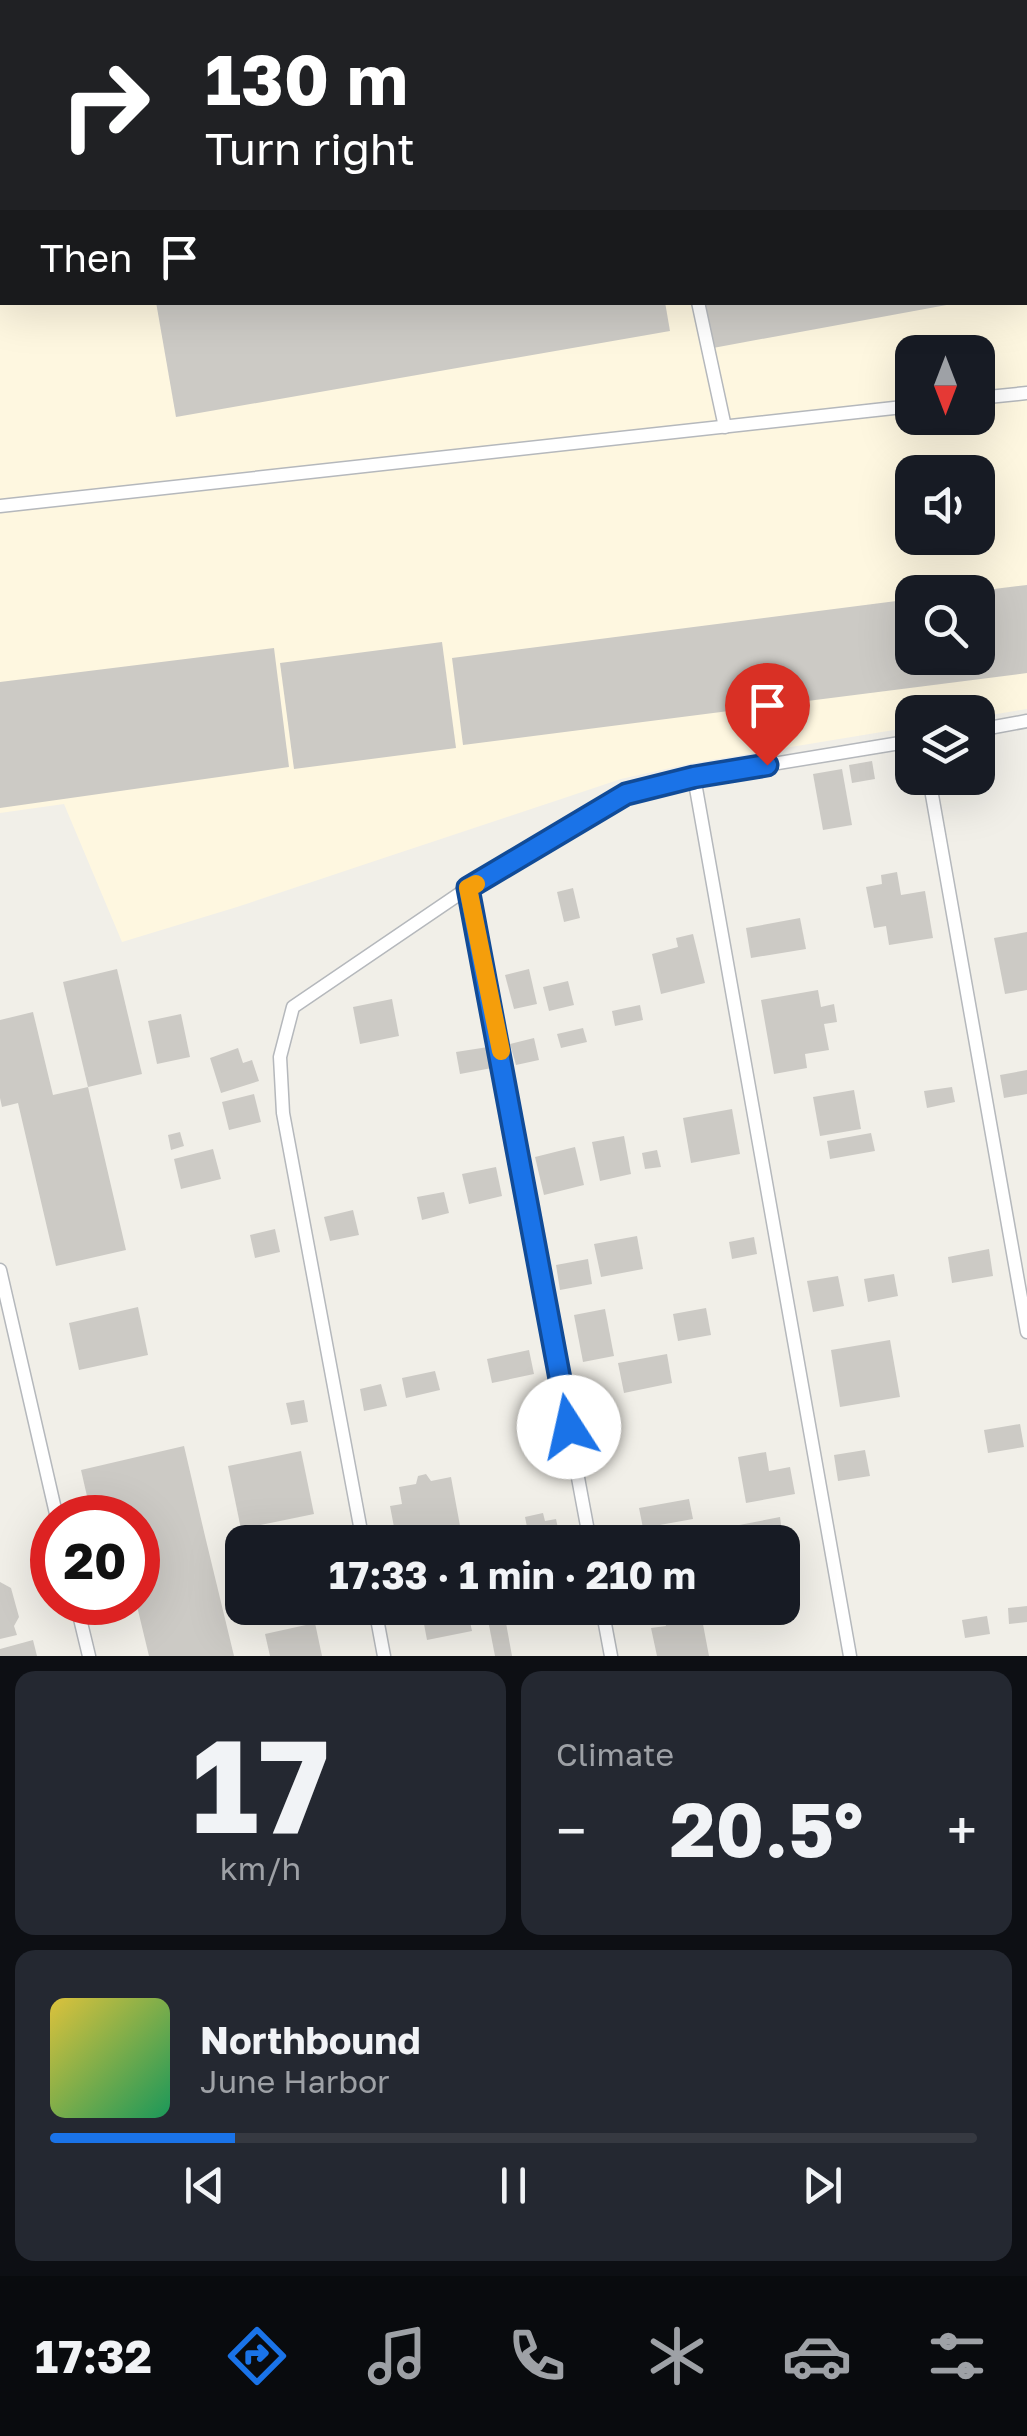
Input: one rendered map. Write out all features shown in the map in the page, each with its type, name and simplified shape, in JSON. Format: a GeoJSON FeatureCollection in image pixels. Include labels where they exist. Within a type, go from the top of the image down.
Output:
{"type":"FeatureCollection","features":[{"type":"Feature","properties":{"kind":"lane"},"geometry":{"type":"LineString","coordinates":[[699,305],[725,427]]}},
{"type":"Feature","properties":{"kind":"lane"},"geometry":{"type":"LineString","coordinates":[[995,396],[1027,393]]}},
{"type":"Feature","properties":{"kind":"lane"},"geometry":{"type":"LineString","coordinates":[[0,506],[895,408]]}},
{"type":"Feature","properties":{"kind":"lane"},"geometry":{"type":"LineString","coordinates":[[995,727],[1027,722]]}},
{"type":"Feature","properties":{"kind":"lane"},"geometry":{"type":"LineString","coordinates":[[360,1525],[283,1112],[280,1057],[293,1007],[468,888],[626,794],[694,777],[895,744]]}},
{"type":"Feature","properties":{"kind":"lane"},"geometry":{"type":"LineString","coordinates":[[694,777],[850,1656]]}},
{"type":"Feature","properties":{"kind":"lane"},"geometry":{"type":"LineString","coordinates":[[932,795],[1027,1332]]}},
{"type":"Feature","properties":{"kind":"lane"},"geometry":{"type":"LineString","coordinates":[[468,888],[587,1525]]}},
{"type":"Feature","properties":{"kind":"lane"},"geometry":{"type":"LineString","coordinates":[[0,1270],[52,1495]]}},
{"type":"Feature","properties":{"kind":"lane"},"geometry":{"type":"LineString","coordinates":[[81,1625],[88,1656]]}},
{"type":"Feature","properties":{"kind":"lane"},"geometry":{"type":"LineString","coordinates":[[378,1625],[384,1656]]}},
{"type":"Feature","properties":{"kind":"lane"},"geometry":{"type":"LineString","coordinates":[[605,1625],[611,1656]]}},
{"type":"Feature","properties":{"kind":"shaded area"},"geometry":{"type":"Polygon","coordinates":[[[0,305],[1027,305],[1027,709],[995,714],[995,695],[895,695],[895,730],[693,763],[621,779],[122,942],[64,804],[0,813],[0,305]]]}},
{"type":"Feature","properties":{"kind":"building"},"geometry":{"type":"Polygon","coordinates":[[[157,305],[666,305],[670,331],[176,417],[157,305]]]}},
{"type":"Feature","properties":{"kind":"building"},"geometry":{"type":"Polygon","coordinates":[[[706,305],[947,305],[713,348],[706,305]]]}},
{"type":"Feature","properties":{"kind":"building"},"geometry":{"type":"Polygon","coordinates":[[[1027,585],[1027,673],[463,745],[452,658],[895,601],[895,675],[995,675],[995,589],[1027,585]]]}},
{"type":"Feature","properties":{"kind":"building"},"geometry":{"type":"Polygon","coordinates":[[[442,642],[456,748],[294,769],[280,663],[442,642]]]}},
{"type":"Feature","properties":{"kind":"building"},"geometry":{"type":"Polygon","coordinates":[[[274,648],[289,767],[0,808],[0,682],[274,648]]]}},
{"type":"Feature","properties":{"kind":"building"},"geometry":{"type":"Polygon","coordinates":[[[872,761],[875,779],[852,783],[849,765],[872,761]]]}},
{"type":"Feature","properties":{"kind":"building"},"geometry":{"type":"Polygon","coordinates":[[[842,769],[852,825],[823,830],[813,774],[842,769]]]}},
{"type":"Feature","properties":{"kind":"building"},"geometry":{"type":"Polygon","coordinates":[[[897,872],[901,895],[925,891],[933,938],[889,945],[886,926],[874,928],[866,887],[882,884],[881,875],[897,872]]]}},
{"type":"Feature","properties":{"kind":"building"},"geometry":{"type":"Polygon","coordinates":[[[573,888],[580,918],[564,922],[557,892],[573,888]]]}},
{"type":"Feature","properties":{"kind":"building"},"geometry":{"type":"Polygon","coordinates":[[[800,918],[806,949],[751,958],[746,928],[800,918]]]}},
{"type":"Feature","properties":{"kind":"building"},"geometry":{"type":"Polygon","coordinates":[[[1027,932],[1027,990],[1005,994],[994,938],[1027,932]]]}},
{"type":"Feature","properties":{"kind":"building"},"geometry":{"type":"Polygon","coordinates":[[[693,934],[705,983],[661,994],[652,954],[678,947],[676,938],[693,934]]]}},
{"type":"Feature","properties":{"kind":"building"},"geometry":{"type":"Polygon","coordinates":[[[117,969],[142,1074],[88,1087],[63,982],[117,969]]]}},
{"type":"Feature","properties":{"kind":"building"},"geometry":{"type":"Polygon","coordinates":[[[529,969],[537,1004],[514,1009],[505,975],[529,969]]]}},
{"type":"Feature","properties":{"kind":"building"},"geometry":{"type":"Polygon","coordinates":[[[568,981],[574,1005],[549,1011],[543,987],[568,981]]]}},
{"type":"Feature","properties":{"kind":"building"},"geometry":{"type":"Polygon","coordinates":[[[818,990],[821,1007],[834,1004],[837,1022],[824,1024],[829,1050],[805,1054],[807,1068],[774,1074],[761,1000],[818,990]]]}},
{"type":"Feature","properties":{"kind":"building"},"geometry":{"type":"Polygon","coordinates":[[[392,999],[399,1036],[360,1044],[353,1007],[392,999]]]}},
{"type":"Feature","properties":{"kind":"building"},"geometry":{"type":"Polygon","coordinates":[[[640,1005],[643,1020],[615,1026],[612,1011],[640,1005]]]}},
{"type":"Feature","properties":{"kind":"building"},"geometry":{"type":"Polygon","coordinates":[[[33,1012],[53,1095],[88,1087],[126,1250],[56,1266],[18,1103],[2,1107],[0,1098],[0,1020],[33,1012]]]}},
{"type":"Feature","properties":{"kind":"building"},"geometry":{"type":"Polygon","coordinates":[[[181,1014],[190,1057],[157,1064],[148,1021],[181,1014]]]}},
{"type":"Feature","properties":{"kind":"building"},"geometry":{"type":"Polygon","coordinates":[[[583,1028],[587,1042],[561,1048],[557,1034],[583,1028]]]}},
{"type":"Feature","properties":{"kind":"building"},"geometry":{"type":"Polygon","coordinates":[[[534,1038],[539,1060],[516,1065],[510,1044],[534,1038]]]}},
{"type":"Feature","properties":{"kind":"building"},"geometry":{"type":"Polygon","coordinates":[[[488,1047],[492,1068],[460,1074],[456,1052],[488,1047]]]}},
{"type":"Feature","properties":{"kind":"building"},"geometry":{"type":"Polygon","coordinates":[[[238,1048],[243,1063],[252,1060],[259,1081],[221,1093],[210,1058],[238,1048]]]}},
{"type":"Feature","properties":{"kind":"building"},"geometry":{"type":"Polygon","coordinates":[[[1027,1070],[1027,1094],[1004,1098],[1000,1075],[1027,1070]]]}},
{"type":"Feature","properties":{"kind":"building"},"geometry":{"type":"Polygon","coordinates":[[[952,1087],[955,1102],[927,1108],[924,1091],[952,1087]]]}},
{"type":"Feature","properties":{"kind":"building"},"geometry":{"type":"Polygon","coordinates":[[[854,1090],[861,1129],[820,1136],[813,1097],[854,1090]]]}},
{"type":"Feature","properties":{"kind":"building"},"geometry":{"type":"Polygon","coordinates":[[[254,1094],[261,1122],[229,1130],[222,1102],[254,1094]]]}},
{"type":"Feature","properties":{"kind":"building"},"geometry":{"type":"Polygon","coordinates":[[[732,1109],[740,1154],[691,1163],[683,1118],[732,1109]]]}},
{"type":"Feature","properties":{"kind":"building"},"geometry":{"type":"Polygon","coordinates":[[[180,1132],[184,1146],[171,1150],[168,1135],[180,1132]]]}},
{"type":"Feature","properties":{"kind":"building"},"geometry":{"type":"Polygon","coordinates":[[[871,1133],[875,1151],[830,1159],[827,1141],[871,1133]]]}},
{"type":"Feature","properties":{"kind":"building"},"geometry":{"type":"Polygon","coordinates":[[[624,1136],[631,1174],[600,1181],[592,1142],[624,1136]]]}},
{"type":"Feature","properties":{"kind":"building"},"geometry":{"type":"Polygon","coordinates":[[[575,1147],[584,1185],[544,1195],[535,1157],[575,1147]]]}},
{"type":"Feature","properties":{"kind":"building"},"geometry":{"type":"Polygon","coordinates":[[[213,1149],[221,1179],[181,1189],[174,1159],[213,1149]]]}},
{"type":"Feature","properties":{"kind":"building"},"geometry":{"type":"Polygon","coordinates":[[[657,1150],[661,1167],[645,1169],[642,1153],[657,1150]]]}},
{"type":"Feature","properties":{"kind":"building"},"geometry":{"type":"Polygon","coordinates":[[[496,1167],[502,1196],[469,1204],[462,1174],[496,1167]]]}},
{"type":"Feature","properties":{"kind":"building"},"geometry":{"type":"Polygon","coordinates":[[[444,1192],[449,1213],[422,1220],[417,1197],[444,1192]]]}},
{"type":"Feature","properties":{"kind":"building"},"geometry":{"type":"Polygon","coordinates":[[[353,1210],[359,1235],[330,1241],[324,1217],[353,1210]]]}},
{"type":"Feature","properties":{"kind":"building"},"geometry":{"type":"Polygon","coordinates":[[[275,1229],[280,1252],[255,1258],[250,1235],[275,1229]]]}},
{"type":"Feature","properties":{"kind":"building"},"geometry":{"type":"Polygon","coordinates":[[[637,1236],[643,1269],[601,1277],[594,1244],[637,1236]]]}},
{"type":"Feature","properties":{"kind":"building"},"geometry":{"type":"Polygon","coordinates":[[[754,1237],[757,1254],[732,1259],[729,1242],[754,1237]]]}},
{"type":"Feature","properties":{"kind":"building"},"geometry":{"type":"Polygon","coordinates":[[[989,1249],[993,1276],[952,1283],[948,1257],[989,1249]]]}},
{"type":"Feature","properties":{"kind":"building"},"geometry":{"type":"Polygon","coordinates":[[[588,1259],[592,1284],[560,1290],[556,1265],[588,1259]]]}},
{"type":"Feature","properties":{"kind":"building"},"geometry":{"type":"Polygon","coordinates":[[[894,1274],[898,1296],[868,1302],[864,1279],[894,1274]]]}},
{"type":"Feature","properties":{"kind":"building"},"geometry":{"type":"Polygon","coordinates":[[[838,1276],[844,1306],[813,1312],[807,1281],[838,1276]]]}},
{"type":"Feature","properties":{"kind":"building"},"geometry":{"type":"Polygon","coordinates":[[[138,1307],[148,1355],[79,1370],[69,1323],[138,1307]]]}},
{"type":"Feature","properties":{"kind":"building"},"geometry":{"type":"Polygon","coordinates":[[[706,1308],[711,1335],[678,1341],[673,1314],[706,1308]]]}},
{"type":"Feature","properties":{"kind":"building"},"geometry":{"type":"Polygon","coordinates":[[[605,1309],[614,1356],[583,1362],[574,1315],[605,1309]]]}},
{"type":"Feature","properties":{"kind":"building"},"geometry":{"type":"Polygon","coordinates":[[[890,1340],[900,1397],[840,1407],[831,1350],[890,1340]]]}},
{"type":"Feature","properties":{"kind":"building"},"geometry":{"type":"Polygon","coordinates":[[[529,1350],[534,1374],[492,1383],[487,1359],[529,1350]]]}},
{"type":"Feature","properties":{"kind":"building"},"geometry":{"type":"Polygon","coordinates":[[[667,1354],[672,1383],[624,1393],[618,1363],[667,1354]]]}},
{"type":"Feature","properties":{"kind":"building"},"geometry":{"type":"Polygon","coordinates":[[[435,1371],[440,1390],[406,1398],[402,1378],[435,1371]]]}},
{"type":"Feature","properties":{"kind":"building"},"geometry":{"type":"Polygon","coordinates":[[[381,1384],[387,1406],[364,1411],[360,1389],[381,1384]]]}},
{"type":"Feature","properties":{"kind":"building"},"geometry":{"type":"Polygon","coordinates":[[[304,1400],[308,1422],[291,1425],[286,1403],[304,1400]]]}},
{"type":"Feature","properties":{"kind":"building"},"geometry":{"type":"Polygon","coordinates":[[[1020,1424],[1024,1447],[988,1453],[984,1430],[1020,1424]]]}},
{"type":"Feature","properties":{"kind":"building"},"geometry":{"type":"Polygon","coordinates":[[[184,1446],[234,1656],[149,1656],[142,1625],[160,1625],[160,1495],[87,1495],[81,1470],[184,1446]]]}},
{"type":"Feature","properties":{"kind":"building"},"geometry":{"type":"Polygon","coordinates":[[[865,1450],[870,1476],[838,1481],[834,1455],[865,1450]]]}},
{"type":"Feature","properties":{"kind":"building"},"geometry":{"type":"Polygon","coordinates":[[[301,1451],[314,1514],[240,1525],[228,1466],[301,1451]]]}},
{"type":"Feature","properties":{"kind":"building"},"geometry":{"type":"Polygon","coordinates":[[[766,1452],[769,1471],[790,1467],[795,1494],[746,1503],[738,1457],[766,1452]]]}},
{"type":"Feature","properties":{"kind":"building"},"geometry":{"type":"Polygon","coordinates":[[[426,1474],[431,1481],[451,1477],[460,1525],[394,1525],[390,1506],[402,1504],[399,1487],[416,1484],[418,1476],[426,1474]]]}},
{"type":"Feature","properties":{"kind":"building"},"geometry":{"type":"Polygon","coordinates":[[[689,1499],[693,1519],[642,1525],[639,1508],[689,1499]]]}},
{"type":"Feature","properties":{"kind":"building"},"geometry":{"type":"Polygon","coordinates":[[[543,1513],[545,1521],[556,1519],[557,1525],[527,1525],[525,1517],[543,1513]]]}},
{"type":"Feature","properties":{"kind":"building"},"geometry":{"type":"Polygon","coordinates":[[[780,1517],[781,1525],[739,1525],[780,1517]]]}},
{"type":"Feature","properties":{"kind":"building"},"geometry":{"type":"Polygon","coordinates":[[[0,1582],[11,1588],[19,1617],[14,1626],[17,1635],[0,1639],[0,1582]]]}},
{"type":"Feature","properties":{"kind":"building"},"geometry":{"type":"Polygon","coordinates":[[[1027,1606],[1027,1622],[1009,1624],[1008,1608],[1027,1606]]]}},
{"type":"Feature","properties":{"kind":"building"},"geometry":{"type":"Polygon","coordinates":[[[987,1616],[990,1634],[965,1638],[962,1620],[987,1616]]]}},
{"type":"Feature","properties":{"kind":"building"},"geometry":{"type":"Polygon","coordinates":[[[315,1625],[322,1656],[270,1656],[265,1634],[315,1625]]]}},
{"type":"Feature","properties":{"kind":"building"},"geometry":{"type":"Polygon","coordinates":[[[424,1625],[471,1625],[472,1631],[427,1640],[424,1625]]]}},
{"type":"Feature","properties":{"kind":"building"},"geometry":{"type":"Polygon","coordinates":[[[489,1625],[506,1625],[512,1656],[495,1656],[489,1625]]]}},
{"type":"Feature","properties":{"kind":"building"},"geometry":{"type":"Polygon","coordinates":[[[703,1625],[709,1656],[657,1656],[651,1628],[703,1625]]]}},
{"type":"Feature","properties":{"kind":"building"},"geometry":{"type":"Polygon","coordinates":[[[33,1640],[37,1656],[0,1656],[0,1649],[33,1640]]]}},
{"type":"Feature","properties":{"kind":"slow traffic"},"geometry":{"type":"LineString","coordinates":[[476,884],[468,888],[501,1051]]}},
{"type":"Feature","properties":{"kind":"route"},"geometry":{"type":"LineString","coordinates":[[569,1427],[468,888],[626,794],[767,765]]}}]}
